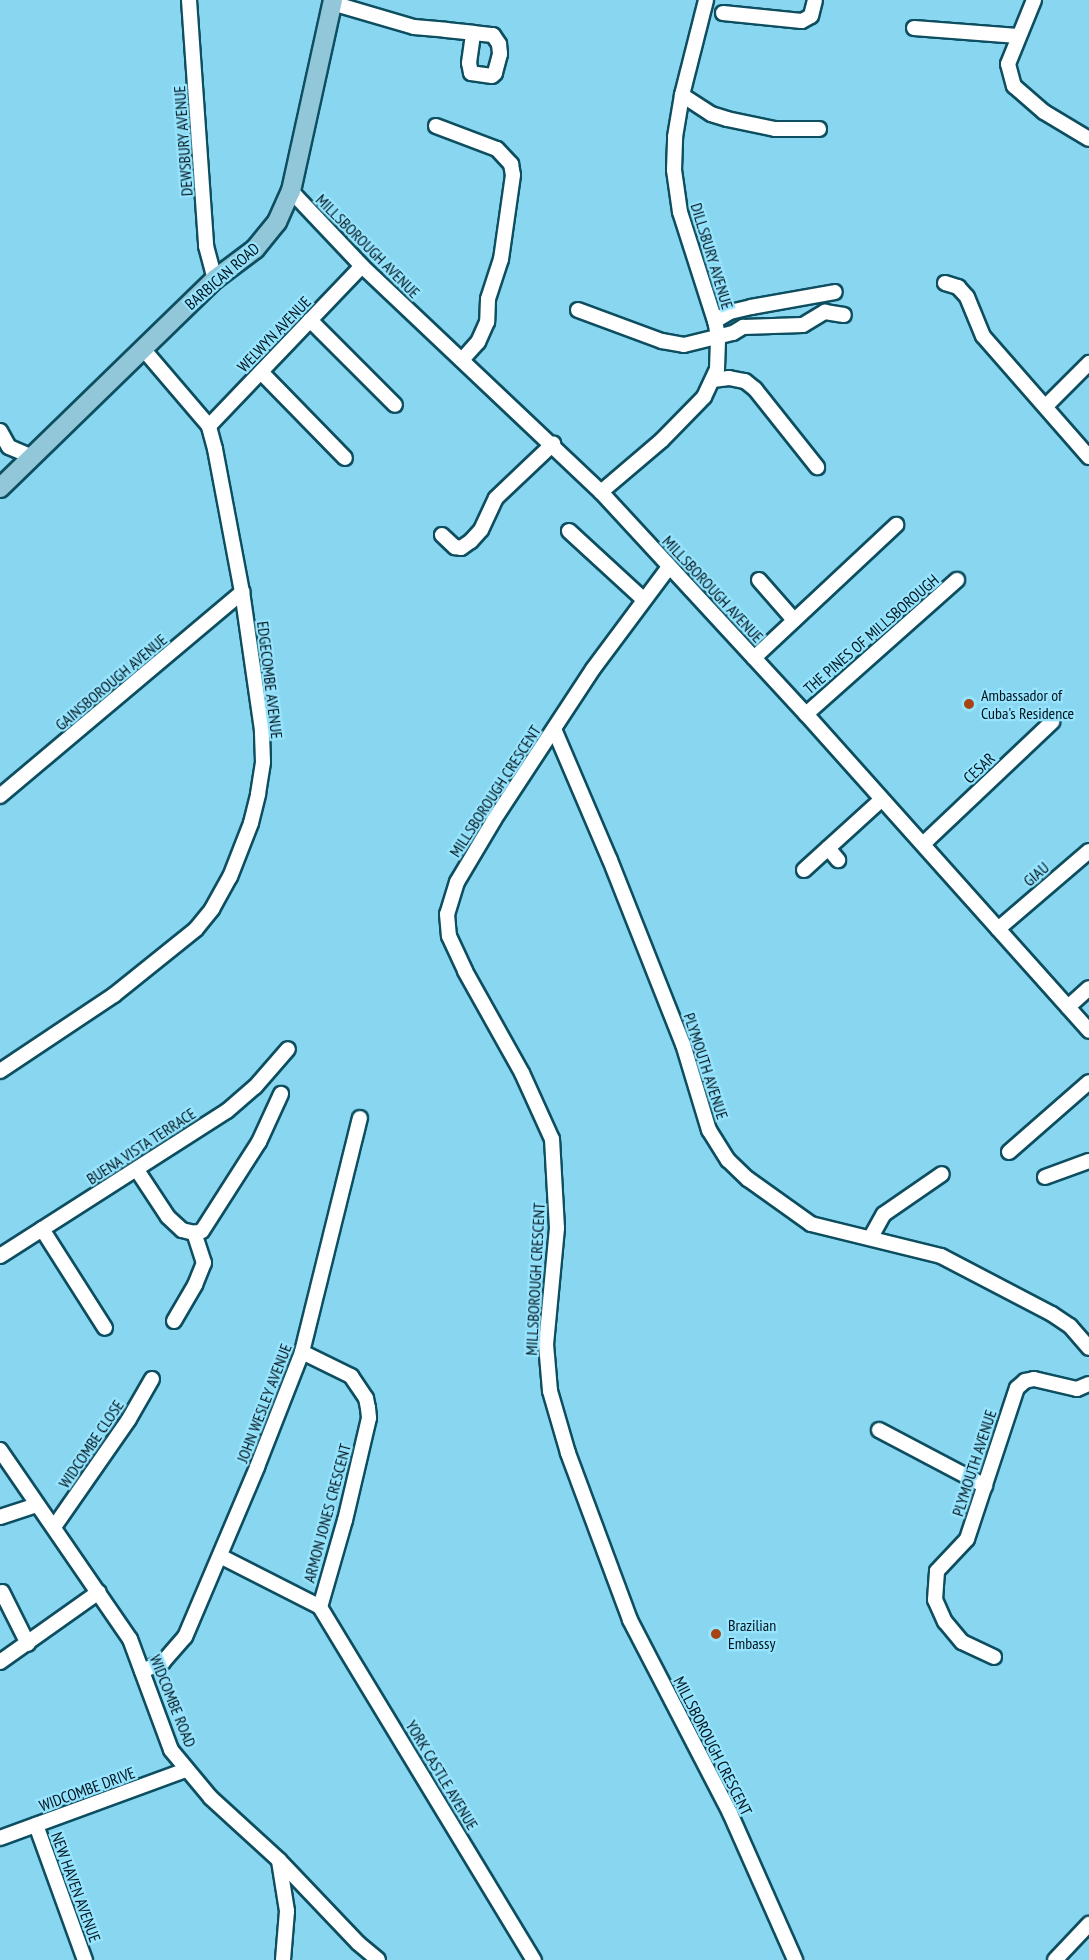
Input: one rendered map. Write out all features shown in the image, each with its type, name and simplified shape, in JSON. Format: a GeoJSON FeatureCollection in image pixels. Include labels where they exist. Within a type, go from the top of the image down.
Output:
{"type":"FeatureCollection","features":[{"type":"Feature","properties":{"kind":"main road","name":"BARBICAN ROAD"},"geometry":{"type":"LineString","coordinates":[[0,488],[215,279],[255,249],[268,235],[283,212],[291,190],[333,1]]}},
{"type":"Feature","properties":{"kind":"street","name":"DEWSBURY AVENUE"},"geometry":{"type":"LineString","coordinates":[[189,0],[206,246],[215,279]]}},
{"type":"Feature","properties":{"kind":"street","name":"DILLSBURY AVENUE"},"geometry":{"type":"LineString","coordinates":[[601,492],[662,441],[704,397],[717,369],[718,336],[715,321],[680,212],[674,170],[675,136],[682,95],[706,0]]}},
{"type":"Feature","properties":{"kind":"street"},"geometry":{"type":"LineString","coordinates":[[723,14],[802,21],[811,16],[815,0]]}},
{"type":"Feature","properties":{"kind":"street"},"geometry":{"type":"LineString","coordinates":[[1034,0],[1008,64],[1014,86],[1044,112],[1089,139]]}},
{"type":"Feature","properties":{"kind":"street"},"geometry":{"type":"LineString","coordinates":[[333,1],[414,27],[473,33]]}},
{"type":"Feature","properties":{"kind":"street"},"geometry":{"type":"LineString","coordinates":[[914,28],[1018,36]]}},
{"type":"Feature","properties":{"kind":"street"},"geometry":{"type":"LineString","coordinates":[[682,95],[711,114],[727,119],[775,129],[819,129]]}},
{"type":"Feature","properties":{"kind":"street"},"geometry":{"type":"LineString","coordinates":[[436,126],[497,149],[512,164],[513,175],[501,259],[489,292],[487,322],[478,342],[462,360]]}},
{"type":"Feature","properties":{"kind":"street","name":"MILLSBOROUGH AVENUE"},"geometry":{"type":"LineString","coordinates":[[291,190],[362,266],[553,444],[601,492],[882,799],[1002,926],[1089,1031]]}},
{"type":"Feature","properties":{"kind":"street","name":"WELWYN AVENUE"},"geometry":{"type":"LineString","coordinates":[[209,426],[362,266]]}},
{"type":"Feature","properties":{"kind":"street"},"geometry":{"type":"LineString","coordinates":[[945,283],[958,287],[967,297],[983,336],[1089,457]]}},
{"type":"Feature","properties":{"kind":"street"},"geometry":{"type":"LineString","coordinates":[[715,321],[730,312],[835,292]]}},
{"type":"Feature","properties":{"kind":"street"},"geometry":{"type":"LineString","coordinates":[[578,310],[662,341],[696,344],[753,326],[803,325],[825,312],[844,315]]}},
{"type":"Feature","properties":{"kind":"street"},"geometry":{"type":"LineString","coordinates":[[310,320],[395,405]]}},
{"type":"Feature","properties":{"kind":"street","name":"EDGECOMBE AVENUE"},"geometry":{"type":"LineString","coordinates":[[0,1071],[114,995],[174,949],[212,909],[230,877],[251,823],[262,762],[262,730],[242,592],[223,487],[209,426],[144,350]]}},
{"type":"Feature","properties":{"kind":"street"},"geometry":{"type":"LineString","coordinates":[[1046,406],[1089,363]]}},
{"type":"Feature","properties":{"kind":"street"},"geometry":{"type":"LineString","coordinates":[[261,372],[345,458]]}},
{"type":"Feature","properties":{"kind":"street"},"geometry":{"type":"LineString","coordinates":[[713,380],[729,378],[745,381],[755,389],[817,467]]}},
{"type":"Feature","properties":{"kind":"street"},"geometry":{"type":"LineString","coordinates":[[0,430],[9,447],[33,456]]}},
{"type":"Feature","properties":{"kind":"street"},"geometry":{"type":"LineString","coordinates":[[442,536],[455,547],[461,548],[471,542],[480,530],[496,498],[553,444]]}},
{"type":"Feature","properties":{"kind":"street"},"geometry":{"type":"LineString","coordinates":[[754,658],[896,525]]}},
{"type":"Feature","properties":{"kind":"street"},"geometry":{"type":"LineString","coordinates":[[569,531],[644,599]]}},
{"type":"Feature","properties":{"kind":"street","name":"MILLSBOROUGH CRESCENT"},"geometry":{"type":"LineString","coordinates":[[669,567],[593,669],[554,729],[457,882],[447,914],[449,936],[465,972],[522,1073],[552,1139],[557,1228],[546,1344],[550,1391],[568,1453],[630,1620],[730,1814],[795,1960]]}},
{"type":"Feature","properties":{"kind":"street"},"geometry":{"type":"LineString","coordinates":[[759,580],[794,620]]}},
{"type":"Feature","properties":{"kind":"street","name":"THE PINES OF MILLSBOROUGH"},"geometry":{"type":"LineString","coordinates":[[806,714],[957,580]]}},
{"type":"Feature","properties":{"kind":"street","name":"GAINSBOROUGH AVENUE"},"geometry":{"type":"LineString","coordinates":[[0,796],[242,592]]}},
{"type":"Feature","properties":{"kind":"street","name":"CESAR"},"geometry":{"type":"LineString","coordinates":[[925,842],[1052,722]]}},
{"type":"Feature","properties":{"kind":"street","name":"PLYMOUTH AVENUE"},"geometry":{"type":"LineString","coordinates":[[554,729],[683,1044],[700,1107],[717,1145],[748,1179],[812,1224],[941,1256],[1052,1314],[1070,1326],[1089,1348]]}},
{"type":"Feature","properties":{"kind":"street"},"geometry":{"type":"LineString","coordinates":[[804,870],[823,857],[882,799]]}},
{"type":"Feature","properties":{"kind":"street","name":"GIAU"},"geometry":{"type":"LineString","coordinates":[[1002,926],[1089,851]]}},
{"type":"Feature","properties":{"kind":"street"},"geometry":{"type":"LineString","coordinates":[[823,857],[838,860]]}},
{"type":"Feature","properties":{"kind":"street"},"geometry":{"type":"LineString","coordinates":[[1068,1007],[1089,988]]}},
{"type":"Feature","properties":{"kind":"street","name":"BUENA VISTA TERRACE"},"geometry":{"type":"LineString","coordinates":[[0,1256],[137,1170],[243,1098],[288,1049]]}},
{"type":"Feature","properties":{"kind":"street"},"geometry":{"type":"LineString","coordinates":[[1009,1152],[1089,1082]]}},
{"type":"Feature","properties":{"kind":"street"},"geometry":{"type":"LineString","coordinates":[[137,1170],[168,1217],[182,1230],[194,1233],[202,1231],[260,1142],[281,1094]]}},
{"type":"Feature","properties":{"kind":"street","name":"JOHN WESLEY AVENUE"},"geometry":{"type":"LineString","coordinates":[[142,1671],[163,1662],[185,1637],[302,1352],[360,1118]]}},
{"type":"Feature","properties":{"kind":"street"},"geometry":{"type":"LineString","coordinates":[[1045,1177],[1089,1161]]}},
{"type":"Feature","properties":{"kind":"street"},"geometry":{"type":"LineString","coordinates":[[871,1237],[884,1214],[942,1174]]}},
{"type":"Feature","properties":{"kind":"street"},"geometry":{"type":"LineString","coordinates":[[42,1229],[105,1328]]}},
{"type":"Feature","properties":{"kind":"street"},"geometry":{"type":"LineString","coordinates":[[174,1321],[195,1285],[204,1263],[194,1233]]}},
{"type":"Feature","properties":{"kind":"street","name":"ARMON JONES CRESCENT"},"geometry":{"type":"LineString","coordinates":[[220,1556],[320,1607],[345,1520],[369,1418],[366,1398],[351,1376],[302,1352]]}},
{"type":"Feature","properties":{"kind":"street","name":"WIDCOMBE CLOSE"},"geometry":{"type":"LineString","coordinates":[[54,1527],[129,1419],[153,1379]]}},
{"type":"Feature","properties":{"kind":"street","name":"PLYMOUTH AVENUE"},"geometry":{"type":"LineString","coordinates":[[994,1657],[972,1649],[953,1634],[935,1600],[937,1570],[967,1539],[1017,1388],[1025,1381],[1034,1379],[1077,1389],[1089,1384]]}},
{"type":"Feature","properties":{"kind":"street"},"geometry":{"type":"LineString","coordinates":[[879,1430],[985,1486]]}},
{"type":"Feature","properties":{"kind":"street","name":"WIDCOMBE ROAD"},"geometry":{"type":"LineString","coordinates":[[0,1450],[130,1639],[171,1750],[186,1770],[241,1827],[279,1860],[378,1960]]}},
{"type":"Feature","properties":{"kind":"street"},"geometry":{"type":"LineString","coordinates":[[0,1517],[38,1505]]}},
{"type":"Feature","properties":{"kind":"street"},"geometry":{"type":"LineString","coordinates":[[2,1592],[28,1644]]}},
{"type":"Feature","properties":{"kind":"street"},"geometry":{"type":"LineString","coordinates":[[0,1662],[99,1592]]}},
{"type":"Feature","properties":{"kind":"street","name":"YORK CASTLE AVENUE"},"geometry":{"type":"LineString","coordinates":[[320,1607],[534,1960]]}},
{"type":"Feature","properties":{"kind":"street","name":"WIDCOMBE DRIVE"},"geometry":{"type":"LineString","coordinates":[[0,1838],[186,1770]]}},
{"type":"Feature","properties":{"kind":"street","name":"NEW HAVEN AVENUE"},"geometry":{"type":"LineString","coordinates":[[36,1825],[85,1960]]}},
{"type":"Feature","properties":{"kind":"street"},"geometry":{"type":"LineString","coordinates":[[279,1860],[287,1911],[283,1960]]}},
{"type":"Feature","properties":{"kind":"street"},"geometry":{"type":"LineString","coordinates":[[1055,1960],[1089,1924]]}},
{"type":"Feature","properties":{"kind":"place","name":"Ambassador of Cuba's Residence"},"geometry":{"type":"Point","coordinates":[969,704]}},
{"type":"Feature","properties":{"kind":"place","name":"Brazilian Embassy"},"geometry":{"type":"Point","coordinates":[716,1634]}}]}
